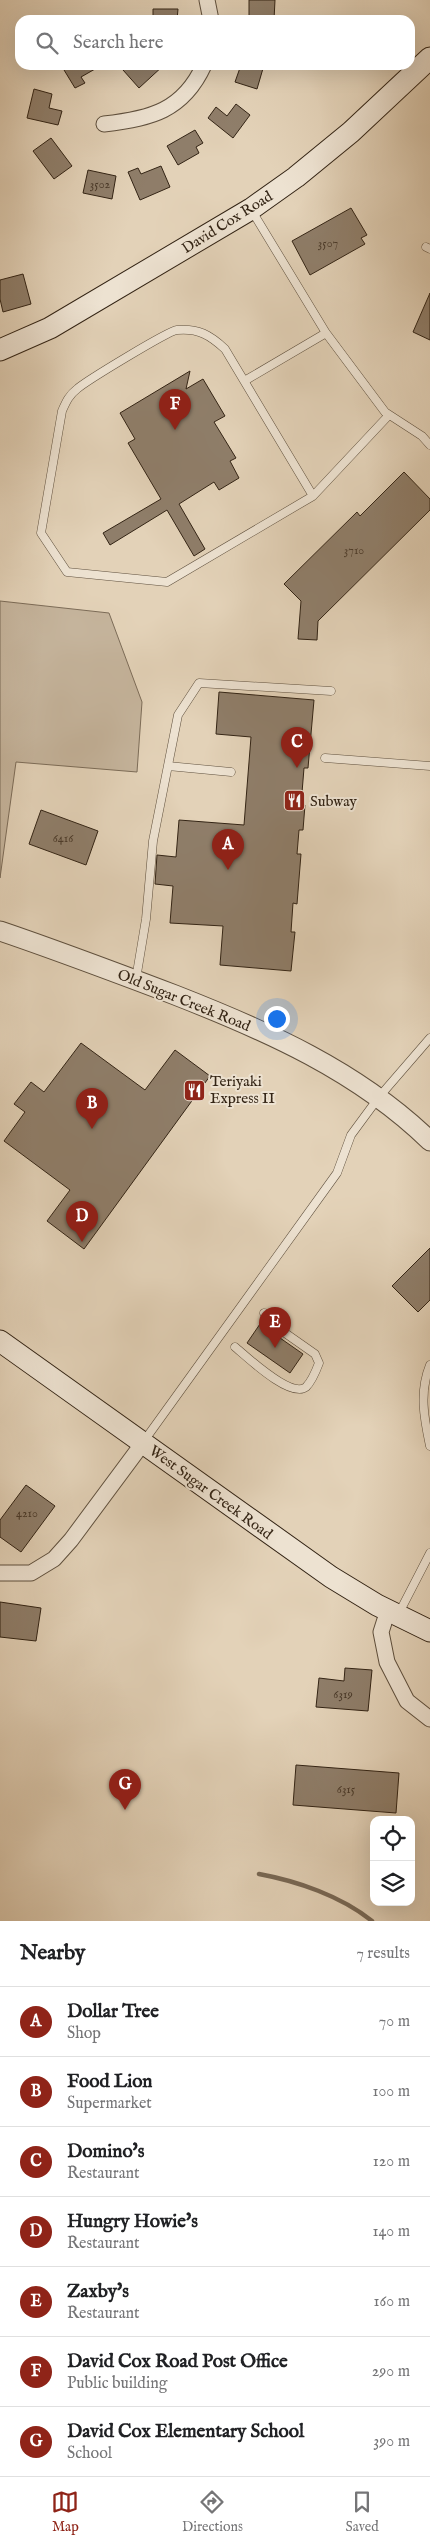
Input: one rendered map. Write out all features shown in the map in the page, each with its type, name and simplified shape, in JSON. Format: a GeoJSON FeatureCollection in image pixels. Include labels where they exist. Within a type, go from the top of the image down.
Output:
{"type":"FeatureCollection","features":[{"type":"Feature","properties":{"kind":"main road","name":"David Cox Road"},"geometry":{"type":"LineString","coordinates":[[0,350],[50,328],[251,209],[296,177],[351,132],[430,58]]}},
{"type":"Feature","properties":{"kind":"main road","name":"West Sugar Creek Road"},"geometry":{"type":"LineString","coordinates":[[0,1341],[331,1577],[430,1631]]}},
{"type":"Feature","properties":{"kind":"street"},"geometry":{"type":"LineString","coordinates":[[207,0],[210,15]]}},
{"type":"Feature","properties":{"kind":"street"},"geometry":{"type":"LineString","coordinates":[[104,124],[138,120],[164,111],[187,92],[201,70]]}},
{"type":"Feature","properties":{"kind":"street","name":"Old Sugar Creek Road"},"geometry":{"type":"LineString","coordinates":[[0,930],[223,1014],[300,1048],[379,1097],[430,1141]]}},
{"type":"Feature","properties":{"kind":"street"},"geometry":{"type":"LineString","coordinates":[[0,1573],[30,1572],[54,1559],[71,1540],[143,1443]]}},
{"type":"Feature","properties":{"kind":"street"},"geometry":{"type":"LineString","coordinates":[[393,1612],[381,1632],[387,1662],[407,1701],[430,1719]]}},
{"type":"Feature","properties":{"kind":"lane"},"geometry":{"type":"LineString","coordinates":[[251,209],[326,333],[389,415],[422,436],[430,444]]}},
{"type":"Feature","properties":{"kind":"lane"},"geometry":{"type":"LineString","coordinates":[[313,496],[246,380],[225,349],[211,336],[195,330],[174,330],[78,388],[68,397],[62,411],[41,533],[67,572],[167,582],[313,496],[389,415]]}},
{"type":"Feature","properties":{"kind":"lane"},"geometry":{"type":"LineString","coordinates":[[246,380],[326,333]]}},
{"type":"Feature","properties":{"kind":"lane"},"geometry":{"type":"LineString","coordinates":[[136,980],[146,919],[153,841],[178,715],[199,683],[331,691]]}},
{"type":"Feature","properties":{"kind":"lane"},"geometry":{"type":"LineString","coordinates":[[325,758],[430,766]]}},
{"type":"Feature","properties":{"kind":"lane"},"geometry":{"type":"LineString","coordinates":[[168,766],[231,772]]}},
{"type":"Feature","properties":{"kind":"lane"},"geometry":{"type":"LineString","coordinates":[[143,1443],[337,1173],[351,1136],[379,1097],[430,1038]]}},
{"type":"Feature","properties":{"kind":"lane"},"geometry":{"type":"LineString","coordinates":[[235,1347],[286,1387],[299,1390],[305,1387],[319,1364],[315,1354],[268,1321],[264,1313]]}},
{"type":"Feature","properties":{"kind":"lane"},"geometry":{"type":"LineString","coordinates":[[430,1365],[426,1376],[423,1409],[430,1446]]}},
{"type":"Feature","properties":{"kind":"lane"},"geometry":{"type":"LineString","coordinates":[[393,1612],[430,1553]]}},
{"type":"Feature","properties":{"kind":"shaded area"},"geometry":{"type":"Polygon","coordinates":[[[0,601],[109,613],[142,702],[137,772],[16,762],[0,878],[0,601]]]}},
{"type":"Feature","properties":{"kind":"building"},"geometry":{"type":"Polygon","coordinates":[[[249,0],[275,0],[274,15],[249,15],[249,0]]]}},
{"type":"Feature","properties":{"kind":"building"},"geometry":{"type":"Polygon","coordinates":[[[153,9],[178,9],[177,15],[153,15],[153,9]]]}},
{"type":"Feature","properties":{"kind":"building"},"geometry":{"type":"Polygon","coordinates":[[[64,70],[93,70],[81,77],[85,83],[75,88],[64,70]]]}},
{"type":"Feature","properties":{"kind":"building"},"geometry":{"type":"Polygon","coordinates":[[[123,70],[159,70],[139,88],[123,70]]]}},
{"type":"Feature","properties":{"kind":"building"},"geometry":{"type":"Polygon","coordinates":[[[239,70],[263,70],[257,89],[235,82],[239,70]]]}},
{"type":"Feature","properties":{"kind":"building"},"geometry":{"type":"Polygon","coordinates":[[[34,89],[52,94],[49,108],[62,111],[58,125],[27,118],[34,89]]]}},
{"type":"Feature","properties":{"kind":"building"},"geometry":{"type":"Polygon","coordinates":[[[236,104],[250,115],[233,138],[208,118],[216,107],[227,116],[236,104]]]}},
{"type":"Feature","properties":{"kind":"building"},"geometry":{"type":"Polygon","coordinates":[[[195,130],[203,143],[196,147],[199,153],[178,165],[167,146],[195,130]]]}},
{"type":"Feature","properties":{"kind":"building"},"geometry":{"type":"Polygon","coordinates":[[[51,138],[72,166],[54,179],[33,151],[51,138]]]}},
{"type":"Feature","properties":{"kind":"building"},"geometry":{"type":"Polygon","coordinates":[[[161,166],[170,187],[140,200],[128,172],[138,168],[141,174],[161,166]]]}},
{"type":"Feature","properties":{"kind":"building"},"geometry":{"type":"Polygon","coordinates":[[[88,170],[116,176],[112,199],[83,193],[88,170]]]}},
{"type":"Feature","properties":{"kind":"building"},"geometry":{"type":"Polygon","coordinates":[[[351,208],[367,235],[361,238],[365,244],[310,275],[292,241],[351,208]]]}},
{"type":"Feature","properties":{"kind":"building"},"geometry":{"type":"Polygon","coordinates":[[[23,274],[31,304],[3,312],[0,299],[0,280],[23,274]]]}},
{"type":"Feature","properties":{"kind":"building"},"geometry":{"type":"Polygon","coordinates":[[[430,293],[430,340],[413,332],[430,293]]]}},
{"type":"Feature","properties":{"kind":"building"},"geometry":{"type":"Polygon","coordinates":[[[190,371],[186,389],[203,379],[225,416],[214,422],[236,458],[230,461],[239,478],[219,490],[214,482],[179,504],[205,549],[194,556],[167,510],[110,545],[103,533],[161,499],[128,443],[135,439],[120,413],[190,371]]]}},
{"type":"Feature","properties":{"kind":"building"},"geometry":{"type":"Polygon","coordinates":[[[404,472],[430,499],[430,510],[318,621],[317,640],[298,639],[301,601],[284,584],[357,512],[360,516],[404,472]]]}},
{"type":"Feature","properties":{"kind":"building"},"geometry":{"type":"Polygon","coordinates":[[[219,692],[314,700],[308,768],[304,768],[301,805],[305,805],[303,830],[299,830],[297,854],[301,854],[297,904],[293,903],[291,932],[295,932],[291,971],[220,965],[223,926],[170,923],[173,886],[155,884],[157,855],[176,857],[179,820],[244,825],[251,737],[216,734],[219,692]]]}},
{"type":"Feature","properties":{"kind":"building"},"geometry":{"type":"Polygon","coordinates":[[[41,810],[98,831],[86,865],[29,844],[41,810]]]}},
{"type":"Feature","properties":{"kind":"building"},"geometry":{"type":"Polygon","coordinates":[[[81,1043],[145,1090],[175,1050],[210,1076],[84,1249],[47,1221],[70,1190],[4,1141],[25,1112],[14,1104],[31,1082],[44,1092],[81,1043]]]}},
{"type":"Feature","properties":{"kind":"building"},"geometry":{"type":"Polygon","coordinates":[[[430,1248],[430,1300],[418,1312],[392,1286],[430,1248]]]}},
{"type":"Feature","properties":{"kind":"building"},"geometry":{"type":"Polygon","coordinates":[[[260,1324],[303,1354],[290,1373],[247,1343],[260,1324]]]}},
{"type":"Feature","properties":{"kind":"building"},"geometry":{"type":"Polygon","coordinates":[[[26,1485],[55,1506],[21,1552],[0,1537],[0,1520],[26,1485]]]}},
{"type":"Feature","properties":{"kind":"building"},"geometry":{"type":"Polygon","coordinates":[[[0,1602],[41,1608],[36,1641],[0,1637],[0,1602]]]}},
{"type":"Feature","properties":{"kind":"building"},"geometry":{"type":"Polygon","coordinates":[[[345,1668],[372,1670],[368,1711],[316,1707],[319,1678],[344,1681],[345,1668]]]}},
{"type":"Feature","properties":{"kind":"building"},"geometry":{"type":"Polygon","coordinates":[[[296,1765],[399,1773],[396,1813],[293,1805],[296,1765]]]}},
{"type":"Feature","properties":{"kind":"waterway"},"geometry":{"type":"LineString","coordinates":[[259,1874],[303,1885],[333,1897],[372,1921]]}},
{"type":"Feature","properties":{"kind":"place","name":"David Cox Road Post Office"},"geometry":{"type":"Point","coordinates":[175,430]}},
{"type":"Feature","properties":{"kind":"place","name":"Domino's"},"geometry":{"type":"Point","coordinates":[297,768]}},
{"type":"Feature","properties":{"kind":"place","name":"Subway"},"geometry":{"type":"Point","coordinates":[294,801]}},
{"type":"Feature","properties":{"kind":"place","name":"Dollar Tree"},"geometry":{"type":"Point","coordinates":[228,870]}},
{"type":"Feature","properties":{"kind":"place","name":"Teriyaki Express II"},"geometry":{"type":"Point","coordinates":[194,1090]}},
{"type":"Feature","properties":{"kind":"place","name":"Food Lion"},"geometry":{"type":"Point","coordinates":[92,1129]}},
{"type":"Feature","properties":{"kind":"place","name":"Hungry Howie's"},"geometry":{"type":"Point","coordinates":[82,1242]}},
{"type":"Feature","properties":{"kind":"place","name":"Zaxby's"},"geometry":{"type":"Point","coordinates":[275,1348]}},
{"type":"Feature","properties":{"kind":"place","name":"David Cox Elementary School"},"geometry":{"type":"Point","coordinates":[125,1810]}}]}
